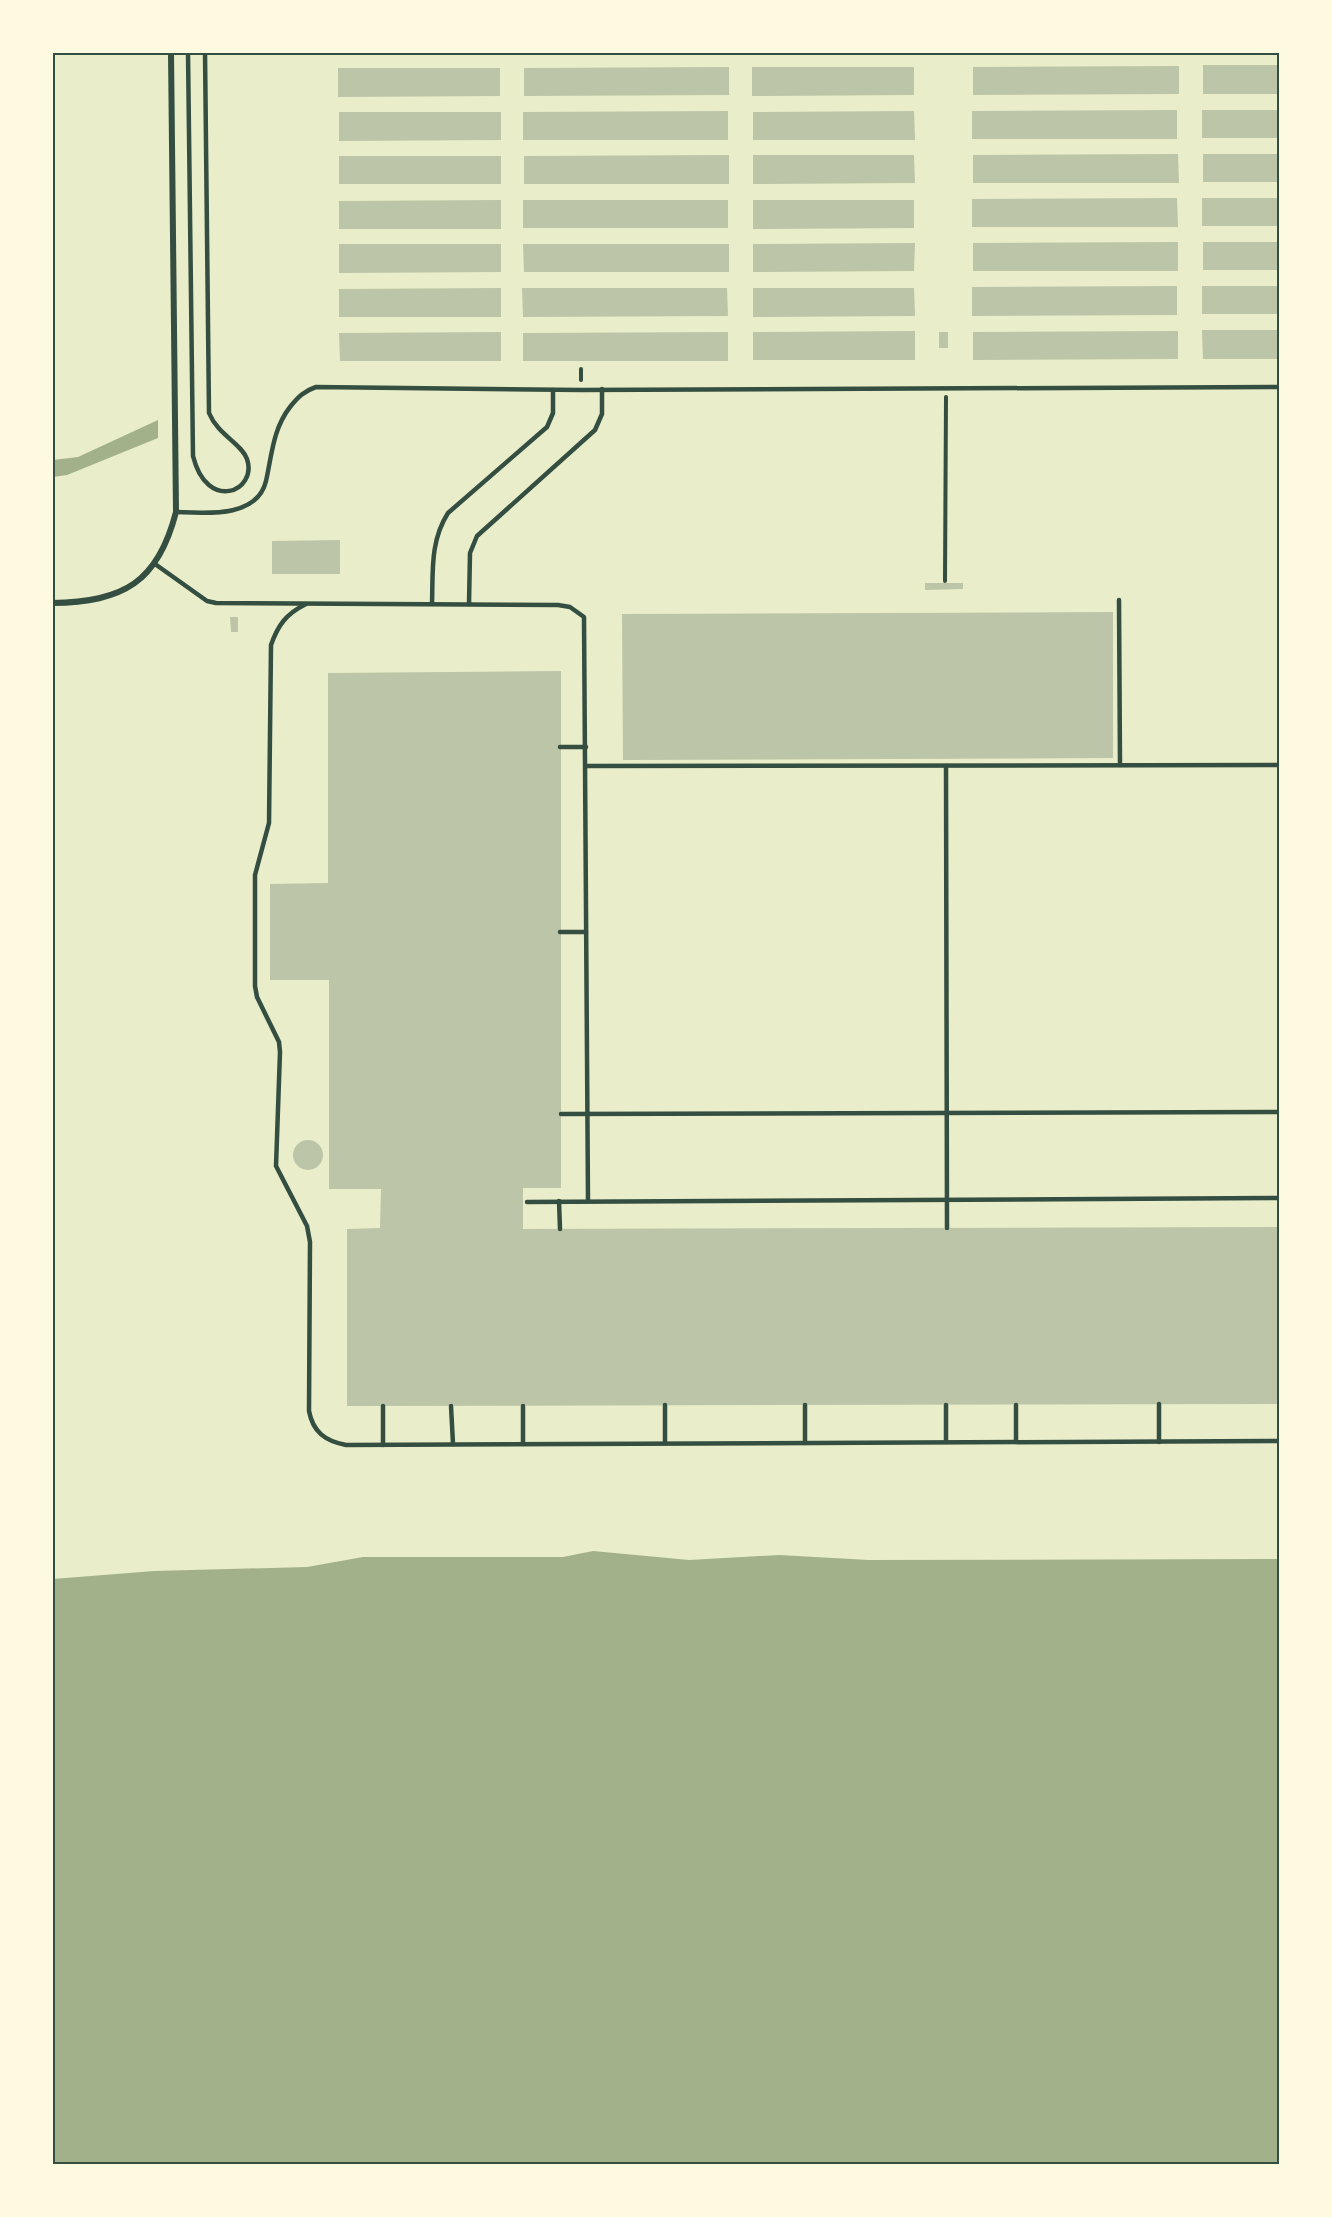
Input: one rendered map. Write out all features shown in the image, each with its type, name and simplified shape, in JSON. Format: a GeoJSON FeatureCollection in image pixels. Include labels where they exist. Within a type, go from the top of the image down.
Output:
{"type":"FeatureCollection","features":[{"type":"Feature","properties":{"kind":"street"},"geometry":{"type":"LineString","coordinates":[[52,603],[93,600],[121,593],[155,564],[170,536],[176,512],[171,52]]}},
{"type":"Feature","properties":{"kind":"lane"},"geometry":{"type":"LineString","coordinates":[[188,52],[193,456],[197,471],[204,482],[215,491],[227,492],[239,487],[247,478],[248,469],[247,458],[214,425],[209,413],[205,52]]}},
{"type":"Feature","properties":{"kind":"lane"},"geometry":{"type":"LineString","coordinates":[[176,512],[209,514],[230,511],[245,506],[258,495],[265,484],[272,442],[283,416],[298,397],[316,387],[553,390],[1280,387]]}},
{"type":"Feature","properties":{"kind":"lane"},"geometry":{"type":"LineString","coordinates":[[469,604],[470,554],[477,536],[595,430],[602,414],[602,389]]}},
{"type":"Feature","properties":{"kind":"lane"},"geometry":{"type":"LineString","coordinates":[[432,604],[435,543],[441,524],[448,513],[547,427],[553,413],[553,390]]}},
{"type":"Feature","properties":{"kind":"lane"},"geometry":{"type":"LineString","coordinates":[[155,564],[207,601],[216,603],[558,604],[570,607],[584,617],[588,1200]]}},
{"type":"Feature","properties":{"kind":"lane"},"geometry":{"type":"LineString","coordinates":[[1119,600],[1120,765]]}},
{"type":"Feature","properties":{"kind":"lane"},"geometry":{"type":"LineString","coordinates":[[306,604],[291,611],[284,619],[271,645],[269,823],[255,875],[255,986],[257,997],[279,1042],[276,1166],[282,1183],[307,1226],[310,1242],[311,1420],[319,1433],[334,1443],[383,1445],[1280,1441]]}},
{"type":"Feature","properties":{"kind":"lane"},"geometry":{"type":"LineString","coordinates":[[560,747],[586,747]]}},
{"type":"Feature","properties":{"kind":"lane"},"geometry":{"type":"LineString","coordinates":[[586,766],[1280,765]]}},
{"type":"Feature","properties":{"kind":"lane"},"geometry":{"type":"LineString","coordinates":[[946,766],[947,1228]]}},
{"type":"Feature","properties":{"kind":"lane"},"geometry":{"type":"LineString","coordinates":[[560,932],[586,932]]}},
{"type":"Feature","properties":{"kind":"lane"},"geometry":{"type":"LineString","coordinates":[[561,1114],[1280,1112]]}},
{"type":"Feature","properties":{"kind":"lane"},"geometry":{"type":"LineString","coordinates":[[527,1202],[1280,1198]]}},
{"type":"Feature","properties":{"kind":"lane"},"geometry":{"type":"LineString","coordinates":[[560,1201],[560,1229]]}},
{"type":"Feature","properties":{"kind":"lane"},"geometry":{"type":"LineString","coordinates":[[1159,1404],[1159,1442]]}},
{"type":"Feature","properties":{"kind":"lane"},"geometry":{"type":"LineString","coordinates":[[665,1405],[665,1443]]}},
{"type":"Feature","properties":{"kind":"lane"},"geometry":{"type":"LineString","coordinates":[[805,1405],[805,1443]]}},
{"type":"Feature","properties":{"kind":"lane"},"geometry":{"type":"LineString","coordinates":[[946,1405],[946,1442]]}},
{"type":"Feature","properties":{"kind":"lane"},"geometry":{"type":"LineString","coordinates":[[1016,1405],[1016,1442]]}},
{"type":"Feature","properties":{"kind":"lane"},"geometry":{"type":"LineString","coordinates":[[383,1406],[383,1445]]}},
{"type":"Feature","properties":{"kind":"lane"},"geometry":{"type":"LineString","coordinates":[[452,1406],[453,1444]]}},
{"type":"Feature","properties":{"kind":"lane"},"geometry":{"type":"LineString","coordinates":[[523,1406],[523,1444]]}},
{"type":"Feature","properties":{"kind":"path"},"geometry":{"type":"LineString","coordinates":[[945,387],[945,581]]}},
{"type":"Feature","properties":{"kind":"shaded area"},"geometry":{"type":"Polygon","coordinates":[[[158,420],[158,438],[67,475],[53,477],[53,460],[78,457],[158,420]]]}},
{"type":"Feature","properties":{"kind":"shaded area"},"geometry":{"type":"Polygon","coordinates":[[[593,1551],[689,1560],[779,1555],[869,1560],[1279,1559],[1279,2164],[53,2164],[53,1579],[154,1571],[307,1567],[363,1557],[563,1557],[593,1551]]]}},
{"type":"Feature","properties":{"kind":"building"},"geometry":{"type":"Polygon","coordinates":[[[1203,65],[1280,65],[1280,94],[1203,94],[1203,65]]]}},
{"type":"Feature","properties":{"kind":"building"},"geometry":{"type":"Polygon","coordinates":[[[1179,66],[1179,94],[973,95],[973,67],[1179,66]]]}},
{"type":"Feature","properties":{"kind":"building"},"geometry":{"type":"Polygon","coordinates":[[[729,67],[729,95],[524,96],[524,68],[729,67]]]}},
{"type":"Feature","properties":{"kind":"building"},"geometry":{"type":"Polygon","coordinates":[[[752,67],[914,67],[914,95],[752,96],[752,67]]]}},
{"type":"Feature","properties":{"kind":"building"},"geometry":{"type":"Polygon","coordinates":[[[338,68],[500,68],[500,96],[338,97],[338,68]]]}},
{"type":"Feature","properties":{"kind":"building"},"geometry":{"type":"Polygon","coordinates":[[[1177,110],[1177,139],[972,139],[972,111],[1177,110]]]}},
{"type":"Feature","properties":{"kind":"building"},"geometry":{"type":"Polygon","coordinates":[[[1202,110],[1280,110],[1280,138],[1202,138],[1202,110]]]}},
{"type":"Feature","properties":{"kind":"building"},"geometry":{"type":"Polygon","coordinates":[[[728,111],[728,140],[523,140],[523,112],[728,111]]]}},
{"type":"Feature","properties":{"kind":"building"},"geometry":{"type":"Polygon","coordinates":[[[914,111],[915,140],[753,140],[753,112],[914,111]]]}},
{"type":"Feature","properties":{"kind":"building"},"geometry":{"type":"Polygon","coordinates":[[[339,112],[501,112],[501,140],[339,141],[339,112]]]}},
{"type":"Feature","properties":{"kind":"building"},"geometry":{"type":"Polygon","coordinates":[[[1178,154],[1179,183],[973,183],[973,155],[1178,154]]]}},
{"type":"Feature","properties":{"kind":"building"},"geometry":{"type":"Polygon","coordinates":[[[1203,154],[1280,154],[1280,182],[1203,182],[1203,154]]]}},
{"type":"Feature","properties":{"kind":"building"},"geometry":{"type":"Polygon","coordinates":[[[729,155],[729,184],[524,184],[524,156],[729,155]]]}},
{"type":"Feature","properties":{"kind":"building"},"geometry":{"type":"Polygon","coordinates":[[[753,155],[914,155],[915,183],[753,184],[753,155]]]}},
{"type":"Feature","properties":{"kind":"building"},"geometry":{"type":"Polygon","coordinates":[[[339,156],[501,156],[501,184],[339,184],[339,156]]]}},
{"type":"Feature","properties":{"kind":"building"},"geometry":{"type":"Polygon","coordinates":[[[1177,198],[1178,227],[972,227],[972,199],[1177,198]]]}},
{"type":"Feature","properties":{"kind":"building"},"geometry":{"type":"Polygon","coordinates":[[[1202,198],[1280,198],[1280,226],[1202,226],[1202,198]]]}},
{"type":"Feature","properties":{"kind":"building"},"geometry":{"type":"Polygon","coordinates":[[[501,200],[501,229],[339,229],[339,201],[501,200]]]}},
{"type":"Feature","properties":{"kind":"building"},"geometry":{"type":"Polygon","coordinates":[[[523,200],[728,200],[728,228],[523,228],[523,200]]]}},
{"type":"Feature","properties":{"kind":"building"},"geometry":{"type":"Polygon","coordinates":[[[753,200],[914,200],[914,228],[753,229],[753,200]]]}},
{"type":"Feature","properties":{"kind":"building"},"geometry":{"type":"Polygon","coordinates":[[[1178,242],[1178,271],[973,271],[973,243],[1178,242]]]}},
{"type":"Feature","properties":{"kind":"building"},"geometry":{"type":"Polygon","coordinates":[[[1203,242],[1280,242],[1280,270],[1203,270],[1203,242]]]}},
{"type":"Feature","properties":{"kind":"building"},"geometry":{"type":"Polygon","coordinates":[[[915,243],[914,271],[753,272],[753,244],[915,243]]]}},
{"type":"Feature","properties":{"kind":"building"},"geometry":{"type":"Polygon","coordinates":[[[339,244],[501,244],[501,272],[339,273],[339,244]]]}},
{"type":"Feature","properties":{"kind":"building"},"geometry":{"type":"Polygon","coordinates":[[[523,244],[729,244],[729,272],[524,272],[523,244]]]}},
{"type":"Feature","properties":{"kind":"building"},"geometry":{"type":"Polygon","coordinates":[[[1177,286],[1177,315],[972,316],[972,287],[1177,286]]]}},
{"type":"Feature","properties":{"kind":"building"},"geometry":{"type":"Polygon","coordinates":[[[1202,286],[1280,286],[1280,314],[1202,314],[1202,286]]]}},
{"type":"Feature","properties":{"kind":"building"},"geometry":{"type":"Polygon","coordinates":[[[501,288],[501,317],[339,317],[339,289],[501,288]]]}},
{"type":"Feature","properties":{"kind":"building"},"geometry":{"type":"Polygon","coordinates":[[[522,288],[727,288],[728,316],[523,317],[522,288]]]}},
{"type":"Feature","properties":{"kind":"building"},"geometry":{"type":"Polygon","coordinates":[[[753,288],[914,288],[915,316],[753,317],[753,288]]]}},
{"type":"Feature","properties":{"kind":"building"},"geometry":{"type":"Polygon","coordinates":[[[1202,330],[1280,330],[1280,359],[1203,359],[1202,330]]]}},
{"type":"Feature","properties":{"kind":"building"},"geometry":{"type":"Polygon","coordinates":[[[915,331],[915,360],[753,360],[753,332],[915,331]]]}},
{"type":"Feature","properties":{"kind":"building"},"geometry":{"type":"Polygon","coordinates":[[[1178,331],[1178,359],[973,360],[973,332],[1178,331]]]}},
{"type":"Feature","properties":{"kind":"building"},"geometry":{"type":"Polygon","coordinates":[[[501,332],[501,361],[340,361],[339,333],[501,332]]]}},
{"type":"Feature","properties":{"kind":"building"},"geometry":{"type":"Polygon","coordinates":[[[728,332],[728,361],[523,361],[523,333],[728,332]]]}},
{"type":"Feature","properties":{"kind":"building"},"geometry":{"type":"Polygon","coordinates":[[[939,332],[948,332],[948,348],[939,348],[939,332]]]}},
{"type":"Feature","properties":{"kind":"building"},"geometry":{"type":"Polygon","coordinates":[[[340,540],[340,574],[272,574],[272,541],[340,540]]]}},
{"type":"Feature","properties":{"kind":"building"},"geometry":{"type":"Polygon","coordinates":[[[925,583],[963,583],[963,589],[925,590],[925,583]]]}},
{"type":"Feature","properties":{"kind":"building"},"geometry":{"type":"Polygon","coordinates":[[[1113,612],[1113,758],[623,760],[622,614],[1113,612]]]}},
{"type":"Feature","properties":{"kind":"building"},"geometry":{"type":"Polygon","coordinates":[[[230,617],[238,617],[238,632],[231,632],[230,617]]]}},
{"type":"Feature","properties":{"kind":"building"},"geometry":{"type":"Polygon","coordinates":[[[561,671],[561,1188],[523,1188],[523,1229],[1280,1227],[1280,1404],[347,1406],[347,1229],[380,1228],[381,1189],[329,1189],[329,980],[270,980],[270,884],[328,883],[328,673],[561,671]]]}},
{"type":"Feature","properties":{"kind":"building"},"geometry":{"type":"Polygon","coordinates":[[[308,1140],[319,1144],[323,1155],[319,1166],[308,1170],[297,1166],[293,1155],[297,1144],[308,1140]]]}}]}
